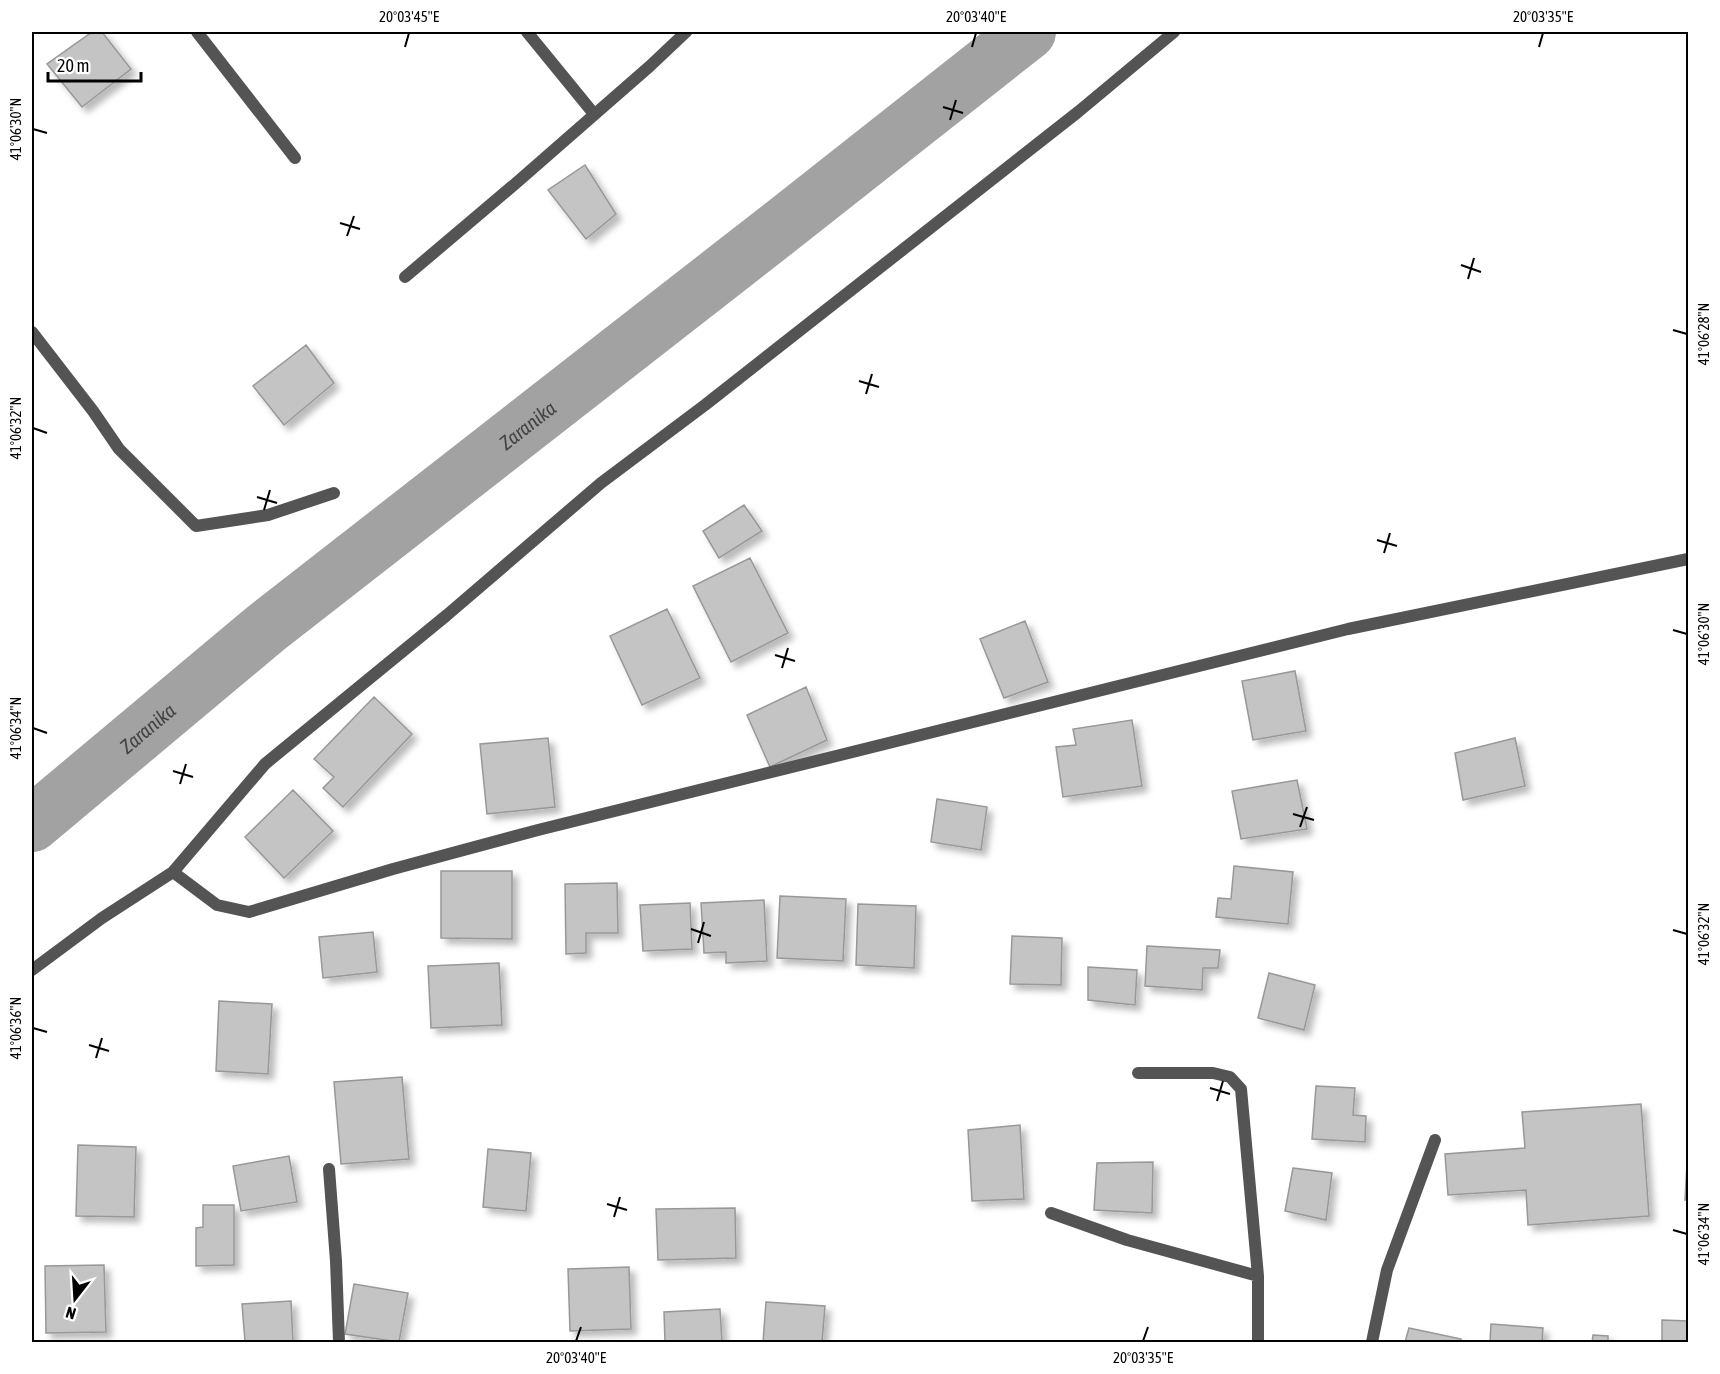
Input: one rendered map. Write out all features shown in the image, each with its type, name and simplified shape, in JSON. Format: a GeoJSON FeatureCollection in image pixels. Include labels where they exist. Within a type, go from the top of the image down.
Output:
{"type":"FeatureCollection","features":[{"type":"Feature","properties":{"kind":"street"},"geometry":{"type":"LineString","coordinates":[[197,32],[295,158]]}},
{"type":"Feature","properties":{"kind":"street"},"geometry":{"type":"LineString","coordinates":[[527,32],[594,114]]}},
{"type":"Feature","properties":{"kind":"street"},"geometry":{"type":"LineString","coordinates":[[405,277],[515,184],[686,32]]}},
{"type":"Feature","properties":{"kind":"street"},"geometry":{"type":"LineString","coordinates":[[32,970],[102,918],[172,872],[265,764],[447,615],[601,483],[705,405],[1078,112],[1174,32]]}},
{"type":"Feature","properties":{"kind":"street"},"geometry":{"type":"LineString","coordinates":[[32,332],[93,411],[119,449],[196,526],[268,515],[334,494]]}},
{"type":"Feature","properties":{"kind":"street"},"geometry":{"type":"LineString","coordinates":[[172,872],[217,905],[249,912],[393,869],[538,830],[1348,629],[1689,559]]}},
{"type":"Feature","properties":{"kind":"street"},"geometry":{"type":"LineString","coordinates":[[1138,1073],[1212,1074],[1230,1077],[1241,1089],[1258,1276],[1258,1342]]}},
{"type":"Feature","properties":{"kind":"street"},"geometry":{"type":"LineString","coordinates":[[1372,1342],[1387,1270],[1435,1140]]}},
{"type":"Feature","properties":{"kind":"street"},"geometry":{"type":"LineString","coordinates":[[329,1169],[339,1342]]}},
{"type":"Feature","properties":{"kind":"street"},"geometry":{"type":"LineString","coordinates":[[1051,1213],[1126,1240],[1258,1276]]}},
{"type":"Feature","properties":{"kind":"building"},"geometry":{"type":"Polygon","coordinates":[[[92,32],[102,32],[131,69],[82,107],[47,64],[92,32]]]}},
{"type":"Feature","properties":{"kind":"building"},"geometry":{"type":"Polygon","coordinates":[[[585,165],[616,214],[586,239],[548,190],[585,165]]]}},
{"type":"Feature","properties":{"kind":"building"},"geometry":{"type":"Polygon","coordinates":[[[306,345],[334,383],[284,425],[253,386],[306,345]]]}},
{"type":"Feature","properties":{"kind":"building"},"geometry":{"type":"Polygon","coordinates":[[[744,505],[762,531],[719,558],[703,531],[744,505]]]}},
{"type":"Feature","properties":{"kind":"building"},"geometry":{"type":"Polygon","coordinates":[[[750,558],[788,633],[731,662],[693,586],[750,558]]]}},
{"type":"Feature","properties":{"kind":"building"},"geometry":{"type":"Polygon","coordinates":[[[667,609],[700,678],[642,705],[610,636],[667,609]]]}},
{"type":"Feature","properties":{"kind":"building"},"geometry":{"type":"Polygon","coordinates":[[[1025,621],[1048,682],[1004,698],[980,639],[1025,621]]]}},
{"type":"Feature","properties":{"kind":"building"},"geometry":{"type":"Polygon","coordinates":[[[1295,671],[1306,731],[1253,740],[1242,681],[1295,671]]]}},
{"type":"Feature","properties":{"kind":"building"},"geometry":{"type":"Polygon","coordinates":[[[806,687],[827,740],[770,767],[747,715],[806,687]]]}},
{"type":"Feature","properties":{"kind":"building"},"geometry":{"type":"Polygon","coordinates":[[[374,697],[412,734],[343,807],[323,788],[334,777],[314,759],[374,697]]]}},
{"type":"Feature","properties":{"kind":"building"},"geometry":{"type":"Polygon","coordinates":[[[1132,720],[1142,786],[1063,797],[1056,747],[1076,745],[1073,729],[1132,720]]]}},
{"type":"Feature","properties":{"kind":"building"},"geometry":{"type":"Polygon","coordinates":[[[548,738],[555,807],[487,814],[480,744],[548,738]]]}},
{"type":"Feature","properties":{"kind":"building"},"geometry":{"type":"Polygon","coordinates":[[[1515,738],[1525,786],[1463,800],[1455,753],[1515,738]]]}},
{"type":"Feature","properties":{"kind":"building"},"geometry":{"type":"Polygon","coordinates":[[[1297,780],[1307,829],[1241,839],[1232,791],[1297,780]]]}},
{"type":"Feature","properties":{"kind":"building"},"geometry":{"type":"Polygon","coordinates":[[[293,790],[333,831],[284,878],[245,837],[293,790]]]}},
{"type":"Feature","properties":{"kind":"building"},"geometry":{"type":"Polygon","coordinates":[[[937,799],[987,807],[981,850],[931,842],[937,799]]]}},
{"type":"Feature","properties":{"kind":"building"},"geometry":{"type":"Polygon","coordinates":[[[1234,866],[1293,872],[1288,924],[1216,917],[1218,898],[1231,899],[1234,866]]]}},
{"type":"Feature","properties":{"kind":"building"},"geometry":{"type":"Polygon","coordinates":[[[441,871],[512,871],[512,939],[441,938],[441,871]]]}},
{"type":"Feature","properties":{"kind":"building"},"geometry":{"type":"Polygon","coordinates":[[[617,883],[618,933],[586,933],[586,953],[566,954],[565,884],[617,883]]]}},
{"type":"Feature","properties":{"kind":"building"},"geometry":{"type":"Polygon","coordinates":[[[780,896],[846,899],[843,961],[777,958],[780,896]]]}},
{"type":"Feature","properties":{"kind":"building"},"geometry":{"type":"Polygon","coordinates":[[[764,900],[767,961],[726,963],[726,952],[704,953],[701,903],[764,900]]]}},
{"type":"Feature","properties":{"kind":"building"},"geometry":{"type":"Polygon","coordinates":[[[690,903],[692,949],[643,951],[640,905],[690,903]]]}},
{"type":"Feature","properties":{"kind":"building"},"geometry":{"type":"Polygon","coordinates":[[[858,904],[916,906],[914,968],[856,965],[858,904]]]}},
{"type":"Feature","properties":{"kind":"building"},"geometry":{"type":"Polygon","coordinates":[[[373,932],[377,972],[323,978],[319,937],[373,932]]]}},
{"type":"Feature","properties":{"kind":"building"},"geometry":{"type":"Polygon","coordinates":[[[1012,936],[1062,938],[1061,985],[1010,984],[1012,936]]]}},
{"type":"Feature","properties":{"kind":"building"},"geometry":{"type":"Polygon","coordinates":[[[1147,946],[1220,950],[1218,968],[1203,968],[1202,990],[1145,986],[1147,946]]]}},
{"type":"Feature","properties":{"kind":"building"},"geometry":{"type":"Polygon","coordinates":[[[499,963],[502,1025],[431,1028],[428,966],[499,963]]]}},
{"type":"Feature","properties":{"kind":"building"},"geometry":{"type":"Polygon","coordinates":[[[1088,967],[1137,970],[1135,1005],[1088,1000],[1088,967]]]}},
{"type":"Feature","properties":{"kind":"building"},"geometry":{"type":"Polygon","coordinates":[[[1269,973],[1315,985],[1304,1030],[1258,1018],[1269,973]]]}},
{"type":"Feature","properties":{"kind":"building"},"geometry":{"type":"Polygon","coordinates":[[[219,1001],[272,1004],[268,1074],[216,1071],[219,1001]]]}},
{"type":"Feature","properties":{"kind":"building"},"geometry":{"type":"Polygon","coordinates":[[[402,1077],[409,1159],[341,1164],[334,1082],[402,1077]]]}},
{"type":"Feature","properties":{"kind":"building"},"geometry":{"type":"Polygon","coordinates":[[[1316,1086],[1355,1088],[1353,1115],[1366,1116],[1365,1142],[1312,1139],[1316,1086]]]}},
{"type":"Feature","properties":{"kind":"building"},"geometry":{"type":"Polygon","coordinates":[[[1641,1104],[1649,1216],[1528,1225],[1526,1190],[1448,1195],[1445,1154],[1525,1148],[1522,1112],[1641,1104]]]}},
{"type":"Feature","properties":{"kind":"building"},"geometry":{"type":"Polygon","coordinates":[[[1020,1125],[1024,1199],[972,1201],[968,1130],[1020,1125]]]}},
{"type":"Feature","properties":{"kind":"building"},"geometry":{"type":"Polygon","coordinates":[[[78,1145],[136,1147],[134,1217],[76,1216],[78,1145]]]}},
{"type":"Feature","properties":{"kind":"building"},"geometry":{"type":"Polygon","coordinates":[[[1688,1145],[1688,1200],[1685,1200],[1688,1145]]]}},
{"type":"Feature","properties":{"kind":"building"},"geometry":{"type":"Polygon","coordinates":[[[488,1149],[531,1153],[526,1211],[483,1207],[488,1149]]]}},
{"type":"Feature","properties":{"kind":"building"},"geometry":{"type":"Polygon","coordinates":[[[289,1156],[297,1202],[241,1211],[233,1166],[289,1156]]]}},
{"type":"Feature","properties":{"kind":"building"},"geometry":{"type":"Polygon","coordinates":[[[1153,1162],[1152,1213],[1094,1210],[1097,1163],[1153,1162]]]}},
{"type":"Feature","properties":{"kind":"building"},"geometry":{"type":"Polygon","coordinates":[[[1293,1168],[1332,1173],[1326,1220],[1285,1211],[1293,1168]]]}},
{"type":"Feature","properties":{"kind":"building"},"geometry":{"type":"Polygon","coordinates":[[[203,1205],[234,1205],[234,1265],[196,1266],[196,1228],[203,1227],[203,1205]]]}},
{"type":"Feature","properties":{"kind":"building"},"geometry":{"type":"Polygon","coordinates":[[[735,1208],[736,1258],[658,1260],[656,1209],[735,1208]]]}},
{"type":"Feature","properties":{"kind":"building"},"geometry":{"type":"Polygon","coordinates":[[[104,1265],[106,1332],[46,1333],[45,1266],[104,1265]]]}},
{"type":"Feature","properties":{"kind":"building"},"geometry":{"type":"Polygon","coordinates":[[[629,1267],[631,1329],[570,1331],[568,1269],[629,1267]]]}},
{"type":"Feature","properties":{"kind":"building"},"geometry":{"type":"Polygon","coordinates":[[[354,1284],[408,1293],[399,1342],[345,1334],[354,1284]]]}},
{"type":"Feature","properties":{"kind":"building"},"geometry":{"type":"Polygon","coordinates":[[[291,1301],[293,1342],[245,1342],[242,1304],[291,1301]]]}},
{"type":"Feature","properties":{"kind":"building"},"geometry":{"type":"Polygon","coordinates":[[[766,1302],[825,1306],[822,1342],[763,1342],[766,1302]]]}},
{"type":"Feature","properties":{"kind":"building"},"geometry":{"type":"Polygon","coordinates":[[[720,1309],[722,1342],[665,1342],[664,1312],[720,1309]]]}},
{"type":"Feature","properties":{"kind":"building"},"geometry":{"type":"Polygon","coordinates":[[[1662,1320],[1688,1321],[1688,1342],[1662,1342],[1662,1320]]]}},
{"type":"Feature","properties":{"kind":"building"},"geometry":{"type":"Polygon","coordinates":[[[1491,1324],[1543,1328],[1542,1342],[1490,1342],[1491,1324]]]}},
{"type":"Feature","properties":{"kind":"building"},"geometry":{"type":"Polygon","coordinates":[[[1409,1328],[1461,1339],[1460,1342],[1405,1342],[1409,1328]]]}},
{"type":"Feature","properties":{"kind":"building"},"geometry":{"type":"Polygon","coordinates":[[[1593,1335],[1608,1336],[1608,1342],[1592,1342],[1593,1335]]]}},
{"type":"Feature","properties":{"kind":"waterway","name":"Zaranika"},"geometry":{"type":"LineString","coordinates":[[32,824],[265,629],[1028,32]]}}]}
